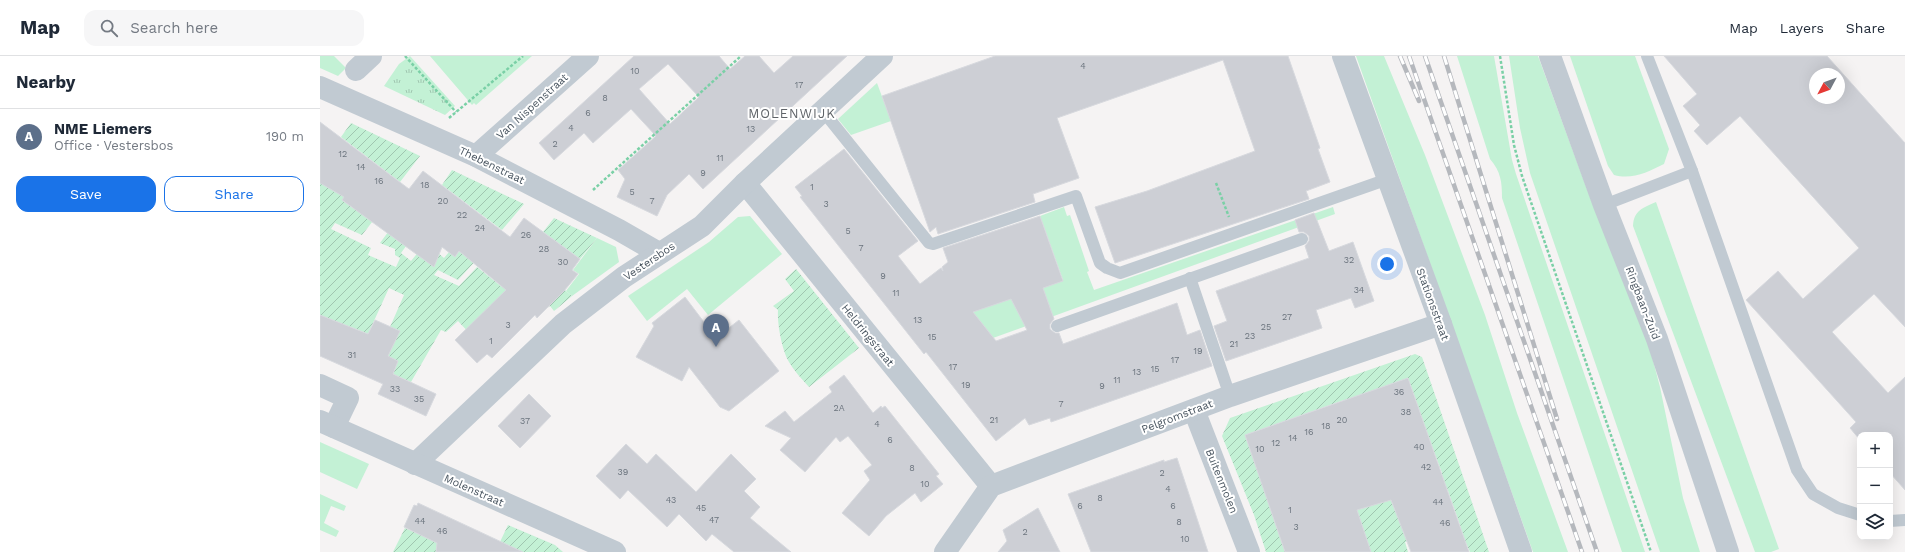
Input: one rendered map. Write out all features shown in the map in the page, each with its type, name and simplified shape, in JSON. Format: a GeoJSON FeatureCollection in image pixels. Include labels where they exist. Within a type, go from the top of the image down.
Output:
{"type":"FeatureCollection","features":[{"type":"Feature","properties":{"kind":"street","name":"Van Nispenstraat"},"geometry":{"type":"LineString","coordinates":[[476,156],[588,56]]}},
{"type":"Feature","properties":{"kind":"street","name":"Vestersbos"},"geometry":{"type":"LineString","coordinates":[[415,464],[563,324],[659,253],[702,226],[745,183],[882,56]]}},
{"type":"Feature","properties":{"kind":"street","name":"Stationsstraat"},"geometry":{"type":"LineString","coordinates":[[1343,56],[1441,324],[1521,552]]}},
{"type":"Feature","properties":{"kind":"street","name":"Ringbaan-Zuid"},"geometry":{"type":"LineString","coordinates":[[1550,56],[1604,205],[1657,339],[1728,552]]}},
{"type":"Feature","properties":{"kind":"street","name":"Thebenstraat"},"geometry":{"type":"LineString","coordinates":[[320,87],[476,156],[619,230],[659,253]]}},
{"type":"Feature","properties":{"kind":"street","name":"Heldringstraat"},"geometry":{"type":"LineString","coordinates":[[745,183],[991,486]]}},
{"type":"Feature","properties":{"kind":"street","name":"Pelgromstraat"},"geometry":{"type":"LineString","coordinates":[[991,486],[1230,396],[1441,324]]}},
{"type":"Feature","properties":{"kind":"street","name":"Molenstraat"},"geometry":{"type":"LineString","coordinates":[[320,385],[348,398],[327,424],[608,550]]}},
{"type":"Feature","properties":{"kind":"street","name":"Buitenmolen"},"geometry":{"type":"LineString","coordinates":[[1194,410],[1249,552]]}},
{"type":"Feature","properties":{"kind":"street"},"geometry":{"type":"LineString","coordinates":[[944,552],[991,486]]}},
{"type":"Feature","properties":{"kind":"lane"},"geometry":{"type":"LineString","coordinates":[[1647,56],[1692,171],[1797,470],[1813,494],[1838,508],[1857,514]]}},
{"type":"Feature","properties":{"kind":"lane"},"geometry":{"type":"LineString","coordinates":[[823,111],[929,243],[933,244],[1076,196],[1100,263],[1107,268],[1120,273],[1388,179]]}},
{"type":"Feature","properties":{"kind":"lane"},"geometry":{"type":"LineString","coordinates":[[1604,205],[1692,171]]}},
{"type":"Feature","properties":{"kind":"lane"},"geometry":{"type":"LineString","coordinates":[[1057,326],[1302,239]]}},
{"type":"Feature","properties":{"kind":"lane"},"geometry":{"type":"LineString","coordinates":[[1190,278],[1230,396]]}},
{"type":"Feature","properties":{"kind":"lane"},"geometry":{"type":"LineString","coordinates":[[1893,521],[1905,520]]}},
{"type":"Feature","properties":{"kind":"path"},"geometry":{"type":"LineString","coordinates":[[405,56],[456,112]]}},
{"type":"Feature","properties":{"kind":"path"},"geometry":{"type":"LineString","coordinates":[[435,138],[446,121],[523,56]]}},
{"type":"Feature","properties":{"kind":"path"},"geometry":{"type":"LineString","coordinates":[[575,207],[741,56]]}},
{"type":"Feature","properties":{"kind":"path"},"geometry":{"type":"LineString","coordinates":[[1500,56],[1514,145],[1522,176],[1651,552]]}},
{"type":"Feature","properties":{"kind":"path"},"geometry":{"type":"LineString","coordinates":[[1216,183],[1234,233]]}},
{"type":"Feature","properties":{"kind":"green space"},"geometry":{"type":"Polygon","coordinates":[[[320,56],[334,56],[346,68],[338,76],[320,68],[320,56]]]}},
{"type":"Feature","properties":{"kind":"green space"},"geometry":{"type":"Polygon","coordinates":[[[410,56],[455,106],[445,115],[384,86],[399,64],[410,56]]]}},
{"type":"Feature","properties":{"kind":"green space"},"geometry":{"type":"Polygon","coordinates":[[[430,56],[532,56],[476,105],[474,103],[472,105],[430,56]]]}},
{"type":"Feature","properties":{"kind":"green space"},"geometry":{"type":"Polygon","coordinates":[[[1356,56],[1384,56],[1425,155],[1485,315],[1517,413],[1568,552],[1533,552],[1356,56]]]}},
{"type":"Feature","properties":{"kind":"green space"},"geometry":{"type":"Polygon","coordinates":[[[1457,56],[1494,56],[1512,160],[1516,174],[1645,552],[1622,552],[1502,198],[1499,173],[1490,159],[1457,56]]]}},
{"type":"Feature","properties":{"kind":"green space"},"geometry":{"type":"Polygon","coordinates":[[[1509,56],[1538,56],[1591,200],[1650,349],[1660,387],[1683,498],[1700,552],[1660,552],[1530,173],[1520,128],[1509,56]]]}},
{"type":"Feature","properties":{"kind":"green space"},"geometry":{"type":"Polygon","coordinates":[[[1570,56],[1635,56],[1669,149],[1664,164],[1634,176],[1627,177],[1614,175],[1608,166],[1570,56]]]}},
{"type":"Feature","properties":{"kind":"green space"},"geometry":{"type":"Polygon","coordinates":[[[877,83],[891,121],[851,135],[838,119],[877,83]]]}},
{"type":"Feature","properties":{"kind":"green space"},"geometry":{"type":"Polygon","coordinates":[[[351,123],[420,156],[400,182],[341,137],[351,123]]]}},
{"type":"Feature","properties":{"kind":"green space"},"geometry":{"type":"Polygon","coordinates":[[[336,163],[382,197],[384,204],[383,208],[362,235],[335,223],[331,229],[371,248],[368,255],[396,267],[400,258],[395,255],[395,249],[380,243],[394,224],[383,216],[405,189],[409,189],[419,198],[403,219],[422,233],[433,220],[421,212],[428,203],[458,227],[438,253],[444,258],[449,252],[455,257],[465,243],[459,239],[465,231],[482,245],[486,239],[492,243],[458,280],[438,270],[434,275],[459,286],[477,267],[502,287],[510,276],[495,265],[508,249],[504,246],[522,259],[528,252],[561,276],[556,283],[572,296],[554,311],[550,306],[547,308],[534,295],[531,298],[521,291],[517,297],[508,291],[499,299],[504,305],[497,311],[491,305],[483,313],[489,320],[472,336],[458,321],[446,332],[441,330],[411,382],[393,374],[398,361],[385,355],[388,348],[391,350],[399,331],[390,327],[404,295],[389,288],[368,334],[351,327],[347,334],[338,330],[337,332],[323,325],[326,318],[320,315],[320,183],[336,163]],[[352,186],[342,200],[354,209],[364,196],[352,186]],[[409,242],[401,253],[411,261],[420,250],[409,242]]]}},
{"type":"Feature","properties":{"kind":"green space"},"geometry":{"type":"Polygon","coordinates":[[[452,170],[524,204],[502,230],[442,185],[452,170]]]}},
{"type":"Feature","properties":{"kind":"green space"},"geometry":{"type":"Polygon","coordinates":[[[1656,202],[1779,549],[1771,552],[1755,552],[1633,226],[1637,213],[1643,208],[1656,202]]]}},
{"type":"Feature","properties":{"kind":"green space"},"geometry":{"type":"Polygon","coordinates":[[[1064,207],[1067,216],[1070,215],[1094,290],[1333,207],[1335,214],[993,338],[945,277],[1063,280],[1040,216],[1064,207]]]}},
{"type":"Feature","properties":{"kind":"green space"},"geometry":{"type":"Polygon","coordinates":[[[750,216],[782,254],[708,315],[687,289],[647,321],[628,296],[709,242],[738,217],[750,216]]]}},
{"type":"Feature","properties":{"kind":"green space"},"geometry":{"type":"Polygon","coordinates":[[[554,218],[597,238],[580,259],[543,232],[554,218]]]}},
{"type":"Feature","properties":{"kind":"green space"},"geometry":{"type":"Polygon","coordinates":[[[597,238],[616,247],[619,262],[572,296],[566,291],[579,274],[573,270],[597,238]]]}},
{"type":"Feature","properties":{"kind":"green space"},"geometry":{"type":"Polygon","coordinates":[[[796,269],[859,348],[809,387],[793,369],[786,357],[780,337],[778,310],[773,306],[794,291],[785,279],[796,269]]]}},
{"type":"Feature","properties":{"kind":"green space"},"geometry":{"type":"Polygon","coordinates":[[[1415,354],[1422,357],[1489,552],[1470,552],[1466,543],[1442,552],[1436,537],[1461,528],[1447,488],[1422,497],[1415,539],[1405,542],[1408,552],[1325,552],[1289,502],[1270,508],[1285,552],[1266,552],[1254,515],[1222,436],[1230,418],[1415,354]],[[1408,378],[1358,396],[1422,418],[1408,378]],[[1344,400],[1245,435],[1257,469],[1357,435],[1344,400]],[[1427,433],[1403,442],[1387,501],[1391,500],[1395,511],[1417,482],[1442,473],[1427,433]]]}},
{"type":"Feature","properties":{"kind":"green space"},"geometry":{"type":"Polygon","coordinates":[[[320,442],[369,464],[357,489],[320,472],[320,442]]]}},
{"type":"Feature","properties":{"kind":"green space"},"geometry":{"type":"Polygon","coordinates":[[[320,494],[346,506],[344,511],[331,506],[324,523],[339,531],[336,537],[320,530],[320,494]]]}},
{"type":"Feature","properties":{"kind":"green space"},"geometry":{"type":"Polygon","coordinates":[[[508,525],[555,545],[563,552],[516,552],[499,544],[508,525]]]}},
{"type":"Feature","properties":{"kind":"green space"},"geometry":{"type":"Polygon","coordinates":[[[405,528],[438,543],[436,552],[393,552],[405,528]]]}},
{"type":"Feature","properties":{"kind":"building"},"geometry":{"type":"Polygon","coordinates":[[[634,56],[719,56],[730,69],[745,56],[759,56],[774,73],[793,56],[847,56],[703,189],[689,174],[667,195],[657,216],[617,197],[625,179],[618,170],[656,136],[631,109],[593,143],[584,133],[554,160],[539,143],[634,56]],[[668,64],[639,89],[670,124],[699,97],[668,64]]]}},
{"type":"Feature","properties":{"kind":"building"},"geometry":{"type":"Polygon","coordinates":[[[995,56],[1288,56],[1320,148],[1318,149],[1330,182],[1306,191],[1309,199],[1115,263],[1095,207],[1147,191],[1255,151],[1223,60],[1057,118],[1079,178],[1033,194],[1035,202],[938,234],[936,227],[930,232],[882,96],[995,56]]]}},
{"type":"Feature","properties":{"kind":"building"},"geometry":{"type":"Polygon","coordinates":[[[1664,56],[1827,56],[1838,68],[1809,68],[1809,104],[1845,104],[1845,76],[1905,143],[1905,327],[1874,294],[1832,332],[1888,393],[1905,377],[1905,490],[1893,476],[1893,432],[1857,432],[1857,436],[1850,428],[1856,422],[1746,300],[1778,271],[1803,299],[1859,248],[1740,116],[1707,145],[1694,131],[1700,125],[1683,106],[1697,94],[1664,56]]]}},
{"type":"Feature","properties":{"kind":"building"},"geometry":{"type":"Polygon","coordinates":[[[320,122],[409,189],[423,171],[510,237],[524,218],[580,259],[572,270],[578,274],[564,291],[537,318],[535,315],[492,358],[487,354],[477,363],[455,340],[506,290],[459,251],[455,257],[442,247],[434,267],[342,200],[344,197],[320,183],[320,122]]]}},
{"type":"Feature","properties":{"kind":"building"},"geometry":{"type":"Polygon","coordinates":[[[844,149],[918,241],[898,256],[920,284],[941,268],[943,271],[942,267],[948,262],[943,248],[1040,216],[1063,281],[1043,288],[1054,319],[1050,324],[1050,329],[1055,333],[1059,333],[1063,344],[1177,303],[1187,335],[1200,330],[1212,366],[1051,422],[1050,418],[1029,425],[1025,418],[996,441],[926,352],[924,354],[800,197],[802,196],[795,187],[844,149]],[[1011,299],[973,312],[996,341],[1027,330],[1011,299]]]}},
{"type":"Feature","properties":{"kind":"building"},"geometry":{"type":"Polygon","coordinates":[[[1314,213],[1329,251],[1353,242],[1374,301],[1355,308],[1351,298],[1316,310],[1322,328],[1226,361],[1214,326],[1227,321],[1216,291],[1309,258],[1305,246],[1309,241],[1309,236],[1304,232],[1299,232],[1295,220],[1314,213]]]}},
{"type":"Feature","properties":{"kind":"building"},"geometry":{"type":"Polygon","coordinates":[[[685,297],[716,338],[739,320],[779,371],[729,411],[720,407],[689,367],[682,381],[636,357],[654,326],[652,323],[685,297]]]}},
{"type":"Feature","properties":{"kind":"building"},"geometry":{"type":"Polygon","coordinates":[[[320,315],[368,334],[375,320],[400,331],[388,356],[398,361],[393,374],[436,394],[426,416],[378,394],[383,384],[320,356],[320,315]]]}},
{"type":"Feature","properties":{"kind":"building"},"geometry":{"type":"Polygon","coordinates":[[[844,375],[873,413],[881,406],[882,408],[885,406],[939,474],[936,476],[943,484],[921,502],[915,493],[886,516],[869,536],[842,513],[870,480],[864,471],[872,465],[848,436],[840,442],[836,437],[805,472],[780,450],[791,438],[765,426],[785,411],[794,422],[832,392],[829,387],[844,375]]]}},
{"type":"Feature","properties":{"kind":"building"},"geometry":{"type":"Polygon","coordinates":[[[1408,378],[1469,552],[1411,552],[1391,500],[1357,510],[1371,552],[1285,552],[1245,435],[1408,378]]]}},
{"type":"Feature","properties":{"kind":"building"},"geometry":{"type":"Polygon","coordinates":[[[529,394],[551,416],[520,448],[498,426],[529,394]]]}},
{"type":"Feature","properties":{"kind":"building"},"geometry":{"type":"Polygon","coordinates":[[[626,444],[647,464],[656,454],[696,492],[731,454],[756,479],[744,491],[760,507],[750,518],[791,552],[734,552],[712,534],[706,541],[679,514],[667,527],[628,490],[620,499],[596,476],[626,444]]]}},
{"type":"Feature","properties":{"kind":"building"},"geometry":{"type":"Polygon","coordinates":[[[1177,458],[1208,552],[1091,552],[1068,494],[1164,460],[1164,462],[1177,458]]]}},
{"type":"Feature","properties":{"kind":"building"},"geometry":{"type":"Polygon","coordinates":[[[418,503],[523,552],[436,552],[437,543],[404,527],[414,505],[417,506],[418,503]]]}},
{"type":"Feature","properties":{"kind":"building"},"geometry":{"type":"Polygon","coordinates":[[[1038,508],[1060,552],[998,552],[1007,541],[1003,530],[1038,508]]]}},
{"type":"Feature","properties":{"kind":"railway"},"geometry":{"type":"LineString","coordinates":[[1400,56],[1419,101]]}},
{"type":"Feature","properties":{"kind":"railway"},"geometry":{"type":"LineString","coordinates":[[1409,56],[1582,552]]}},
{"type":"Feature","properties":{"kind":"railway"},"geometry":{"type":"LineString","coordinates":[[1425,56],[1597,552]]}},
{"type":"Feature","properties":{"kind":"railway"},"geometry":{"type":"LineString","coordinates":[[1444,56],[1557,419]]}},
{"type":"Feature","properties":{"kind":"place","name":"NME Liemers"},"geometry":{"type":"Point","coordinates":[716,347]}},
{"type":"Feature","properties":{"kind":"district","name":"MOLENWIJK"},"geometry":{"type":"Point","coordinates":[792,113]}}]}
